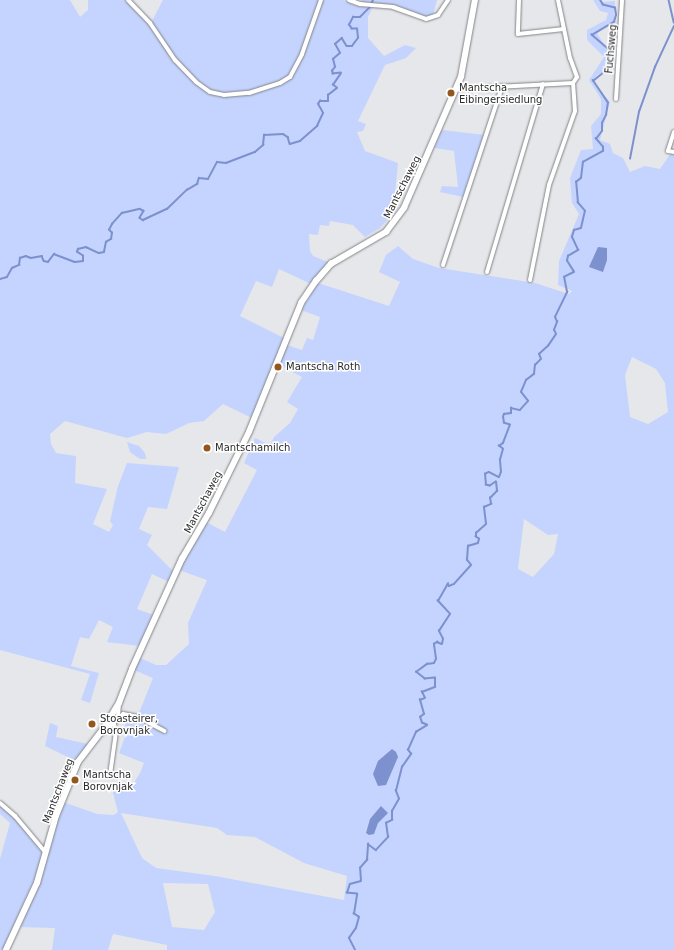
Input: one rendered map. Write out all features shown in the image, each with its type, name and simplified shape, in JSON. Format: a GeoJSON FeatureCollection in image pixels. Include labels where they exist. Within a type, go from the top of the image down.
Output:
{"type":"FeatureCollection","features":[{"type":"Feature","properties":{"kind":"street"},"geometry":{"type":"LineString","coordinates":[[128,0],[186,72],[206,90],[224,95],[249,92],[280,83],[290,77],[302,54],[321,0]]}},
{"type":"Feature","properties":{"kind":"street"},"geometry":{"type":"LineString","coordinates":[[349,0],[366,5],[396,8],[428,19],[438,15],[448,0]]}},
{"type":"Feature","properties":{"kind":"street","name":"Mantschaweg"},"geometry":{"type":"LineString","coordinates":[[6,950],[33,892],[71,779],[80,759],[96,739],[119,703],[132,669],[182,559],[209,512],[248,432],[301,303],[316,281],[331,264],[382,236],[394,224],[457,90],[464,65],[475,0]]}},
{"type":"Feature","properties":{"kind":"street"},"geometry":{"type":"LineString","coordinates":[[519,0],[518,34],[564,29]]}},
{"type":"Feature","properties":{"kind":"street"},"geometry":{"type":"LineString","coordinates":[[530,280],[549,185],[575,110],[573,82],[577,77],[558,0]]}},
{"type":"Feature","properties":{"kind":"street","name":"Fuchsweg"},"geometry":{"type":"LineString","coordinates":[[616,99],[622,0]]}},
{"type":"Feature","properties":{"kind":"street"},"geometry":{"type":"LineString","coordinates":[[457,90],[573,82]]}},
{"type":"Feature","properties":{"kind":"street"},"geometry":{"type":"LineString","coordinates":[[487,272],[543,84]]}},
{"type":"Feature","properties":{"kind":"street"},"geometry":{"type":"LineString","coordinates":[[443,265],[502,87]]}},
{"type":"Feature","properties":{"kind":"street"},"geometry":{"type":"LineString","coordinates":[[674,132],[668,151],[674,152]]}},
{"type":"Feature","properties":{"kind":"street"},"geometry":{"type":"LineString","coordinates":[[96,739],[114,724],[118,717],[119,703]]}},
{"type":"Feature","properties":{"kind":"street"},"geometry":{"type":"LineString","coordinates":[[118,717],[130,714],[164,731]]}},
{"type":"Feature","properties":{"kind":"street"},"geometry":{"type":"LineString","coordinates":[[110,775],[116,732],[114,724]]}},
{"type":"Feature","properties":{"kind":"street"},"geometry":{"type":"LineString","coordinates":[[0,803],[15,816],[46,853]]}},
{"type":"Feature","properties":{"kind":"shaded area"},"geometry":{"type":"Polygon","coordinates":[[[0,0],[70,0],[80,17],[88,10],[88,0],[131,0],[152,21],[163,0],[344,0],[356,6],[373,7],[368,17],[368,38],[384,56],[405,45],[416,48],[406,58],[385,65],[358,121],[366,124],[363,131],[357,132],[365,151],[398,163],[393,214],[380,228],[365,237],[353,225],[330,221],[329,226],[320,225],[318,235],[309,234],[310,251],[313,256],[330,263],[311,284],[279,269],[272,287],[256,281],[240,316],[284,338],[252,418],[223,404],[204,421],[189,423],[166,434],[147,432],[127,438],[65,421],[50,434],[51,444],[56,453],[76,456],[75,483],[107,489],[93,524],[109,532],[113,525],[110,521],[118,486],[127,463],[179,467],[167,509],[148,507],[139,529],[152,535],[147,545],[173,571],[169,582],[152,574],[137,609],[154,615],[140,646],[107,642],[113,627],[99,620],[89,639],[80,637],[71,666],[99,673],[90,703],[81,700],[90,674],[0,650],[0,0]]]}},
{"type":"Feature","properties":{"kind":"shaded area"},"geometry":{"type":"Polygon","coordinates":[[[362,0],[437,0],[433,15],[428,18],[396,6],[360,3],[362,0]]]}},
{"type":"Feature","properties":{"kind":"shaded area"},"geometry":{"type":"Polygon","coordinates":[[[593,0],[601,0],[601,2],[615,1],[614,21],[597,33],[612,58],[607,70],[597,75],[593,82],[610,102],[600,140],[610,144],[613,153],[623,158],[630,172],[645,166],[660,169],[671,153],[674,154],[674,950],[167,950],[167,945],[113,934],[108,950],[52,950],[55,928],[19,927],[63,802],[97,814],[114,815],[118,812],[112,789],[130,789],[140,773],[144,763],[119,753],[126,734],[122,732],[129,716],[137,718],[153,678],[134,670],[140,658],[156,665],[166,665],[189,644],[188,623],[207,580],[179,570],[206,522],[225,532],[257,470],[244,463],[255,438],[270,445],[274,437],[290,423],[298,409],[287,402],[302,377],[279,365],[287,345],[302,350],[307,338],[313,340],[320,317],[301,310],[318,283],[389,306],[400,282],[379,272],[386,255],[398,246],[413,259],[439,268],[535,283],[569,294],[572,291],[558,285],[559,261],[579,214],[572,203],[570,178],[581,150],[593,149],[591,126],[601,114],[601,99],[589,80],[604,57],[587,40],[587,30],[606,20],[608,13],[600,11],[593,0]],[[632,357],[625,375],[630,417],[648,424],[668,412],[665,383],[656,369],[632,357]],[[524,519],[518,569],[533,577],[554,554],[558,534],[548,535],[524,519]],[[121,813],[142,858],[156,868],[215,876],[344,900],[347,876],[304,863],[255,837],[227,835],[217,828],[121,813]],[[163,883],[172,927],[204,930],[215,912],[208,884],[163,883]]]}},
{"type":"Feature","properties":{"kind":"shaded area"},"geometry":{"type":"Polygon","coordinates":[[[442,130],[485,135],[463,197],[440,192],[442,186],[458,187],[454,151],[434,148],[442,130]]]}},
{"type":"Feature","properties":{"kind":"shaded area"},"geometry":{"type":"Polygon","coordinates":[[[598,247],[607,248],[607,260],[603,272],[589,267],[598,247]]]}},
{"type":"Feature","properties":{"kind":"shaded area"},"geometry":{"type":"Polygon","coordinates":[[[127,442],[139,446],[145,453],[146,459],[140,459],[130,452],[127,442]]]}},
{"type":"Feature","properties":{"kind":"shaded area"},"geometry":{"type":"Polygon","coordinates":[[[50,723],[58,726],[56,737],[88,744],[76,761],[45,746],[50,723]]]}},
{"type":"Feature","properties":{"kind":"shaded area"},"geometry":{"type":"Polygon","coordinates":[[[392,749],[396,752],[398,757],[386,785],[378,786],[373,774],[378,761],[392,749]]]}},
{"type":"Feature","properties":{"kind":"shaded area"},"geometry":{"type":"Polygon","coordinates":[[[0,805],[11,813],[43,852],[30,893],[4,950],[0,950],[0,859],[10,823],[0,814],[0,805]]]}},
{"type":"Feature","properties":{"kind":"shaded area"},"geometry":{"type":"Polygon","coordinates":[[[381,806],[388,813],[378,823],[374,834],[369,835],[366,833],[370,819],[381,806]]]}},
{"type":"Feature","properties":{"kind":"waterway"},"geometry":{"type":"LineString","coordinates":[[0,279],[7,277],[12,268],[19,265],[20,258],[26,256],[31,258],[42,256],[44,261],[48,262],[54,254],[75,262],[83,261],[83,256],[77,252],[78,249],[86,247],[99,253],[104,252],[106,242],[111,239],[112,233],[109,230],[112,224],[122,213],[140,209],[144,211],[140,218],[143,220],[167,209],[187,190],[197,184],[199,178],[208,179],[217,162],[226,163],[255,152],[263,145],[264,135],[283,134],[288,137],[290,144],[300,141],[317,126],[323,113],[318,104],[320,101],[328,101],[328,95],[337,88],[333,85],[341,73],[333,74],[332,71],[335,67],[333,59],[340,53],[335,44],[342,38],[347,46],[352,46],[358,38],[357,29],[352,29],[349,25],[353,17],[360,17],[369,8],[373,0]]}},
{"type":"Feature","properties":{"kind":"waterway"},"geometry":{"type":"LineString","coordinates":[[355,950],[349,938],[356,928],[359,917],[354,914],[357,894],[347,893],[350,884],[361,881],[360,868],[367,860],[368,844],[376,850],[388,837],[386,823],[392,820],[392,811],[399,799],[396,791],[402,767],[411,754],[408,750],[416,732],[427,725],[422,723],[420,717],[424,714],[420,700],[425,698],[422,692],[435,687],[435,678],[425,679],[416,672],[427,664],[434,663],[436,659],[434,644],[437,642],[442,644],[443,639],[439,631],[450,614],[438,601],[448,584],[449,586],[454,584],[471,565],[467,560],[468,546],[478,543],[479,539],[476,537],[476,533],[486,524],[484,507],[491,504],[490,498],[497,491],[496,482],[490,486],[486,485],[485,474],[489,472],[499,477],[501,472],[500,460],[503,449],[499,446],[503,443],[510,425],[504,423],[504,414],[511,413],[511,408],[520,410],[528,401],[521,392],[526,380],[534,374],[535,365],[541,359],[539,354],[548,346],[556,334],[554,330],[557,322],[555,317],[567,292],[564,277],[574,272],[567,261],[568,256],[578,250],[572,237],[574,230],[581,228],[585,211],[578,203],[576,182],[581,178],[583,162],[603,151],[603,147],[596,139],[602,131],[602,123],[606,115],[608,103],[593,81],[609,68],[609,50],[592,35],[614,22],[616,15],[615,8],[603,5],[600,0]]}},
{"type":"Feature","properties":{"kind":"waterway"},"geometry":{"type":"LineString","coordinates":[[669,0],[674,22]]}},
{"type":"Feature","properties":{"kind":"waterway"},"geometry":{"type":"LineString","coordinates":[[630,159],[639,112],[655,67],[674,26]]}},
{"type":"Feature","properties":{"kind":"place","name":"Mantscha Eibingersiedlung"},"geometry":{"type":"Point","coordinates":[451,93]}},
{"type":"Feature","properties":{"kind":"place","name":"Mantscha Roth"},"geometry":{"type":"Point","coordinates":[278,367]}},
{"type":"Feature","properties":{"kind":"place","name":"Mantschamilch"},"geometry":{"type":"Point","coordinates":[207,448]}},
{"type":"Feature","properties":{"kind":"place","name":"Stoasteirer, Borovnjak"},"geometry":{"type":"Point","coordinates":[92,724]}},
{"type":"Feature","properties":{"kind":"place","name":"Mantscha Borovnjak"},"geometry":{"type":"Point","coordinates":[75,780]}}]}
